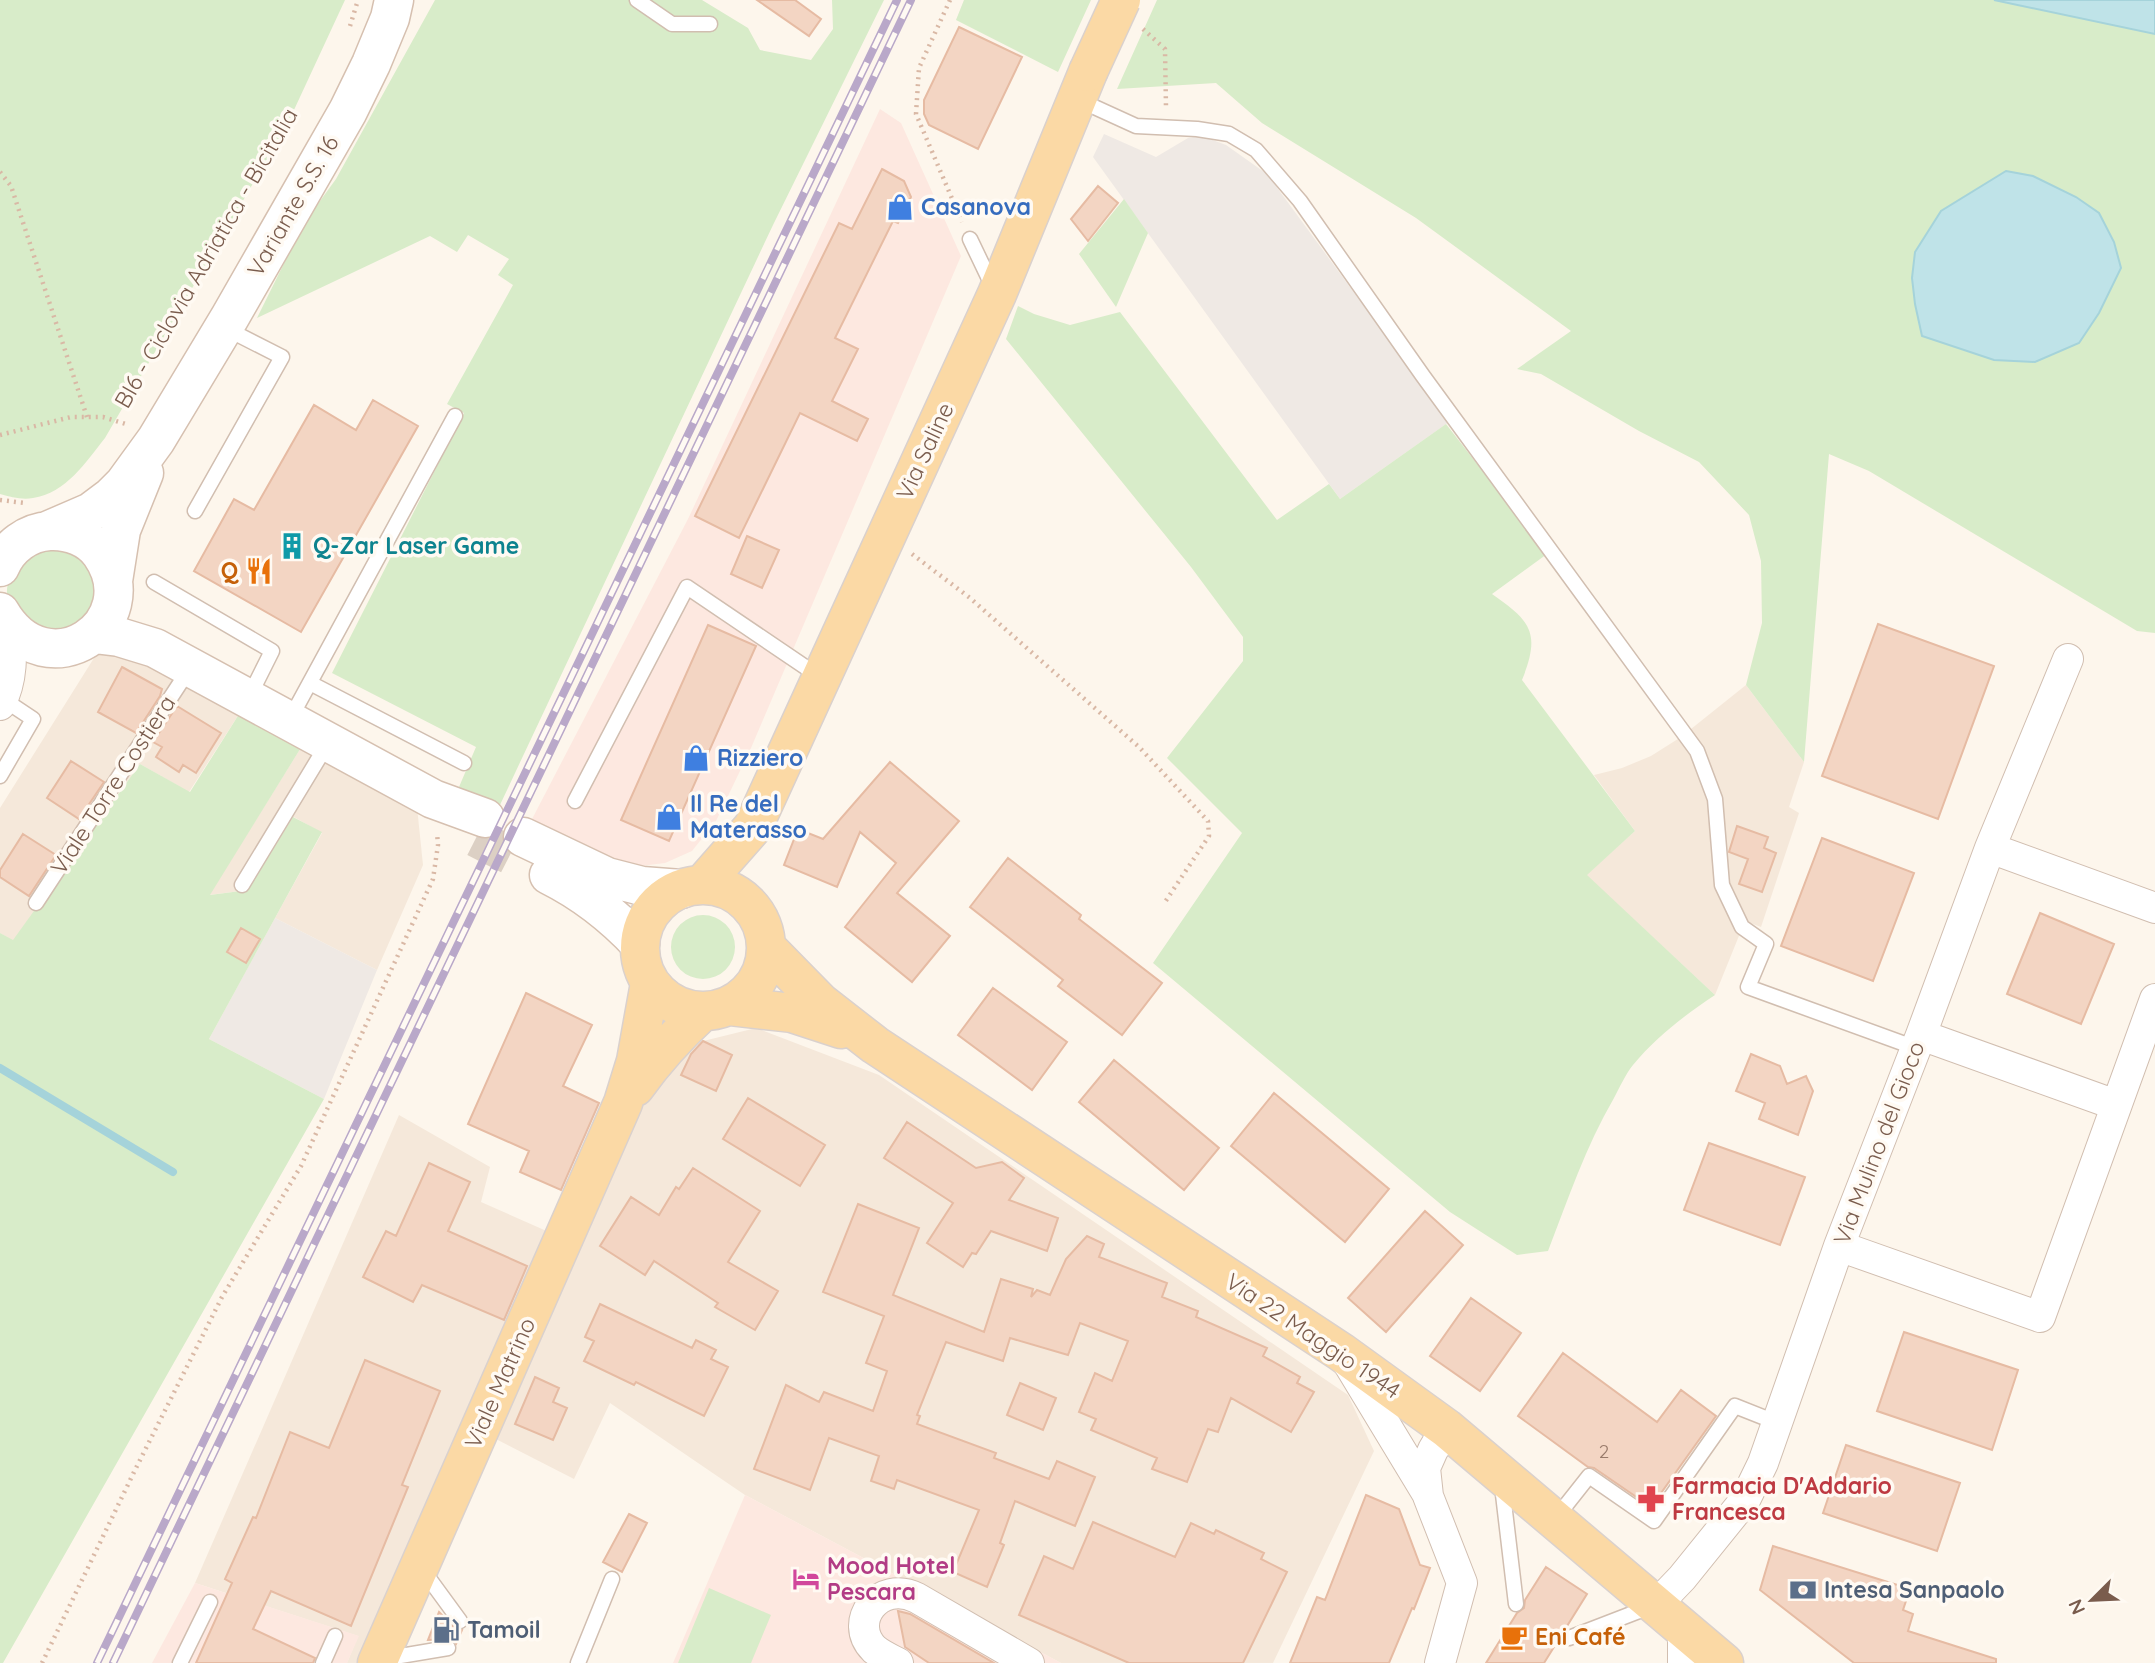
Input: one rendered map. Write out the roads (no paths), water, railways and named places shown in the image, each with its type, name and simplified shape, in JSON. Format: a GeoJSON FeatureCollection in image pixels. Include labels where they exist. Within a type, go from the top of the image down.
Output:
{"type":"FeatureCollection","features":[{"type":"Feature","properties":{"kind":"main road","name":"Via Saline"},"geometry":{"type":"LineString","coordinates":[[692,887],[752,827],[997,294],[1083,86],[1129,12]]}},
{"type":"Feature","properties":{"kind":"main road","name":"Via Saline"},"geometry":{"type":"LineString","coordinates":[[752,827],[751,852],[761,931]]}},
{"type":"Feature","properties":{"kind":"main road"},"geometry":{"type":"LineString","coordinates":[[692,887],[718,887],[733,893],[746,902],[761,931],[764,965],[757,982],[745,996],[716,1009],[683,1008],[664,998],[650,983],[642,964],[640,944],[652,911],[665,898],[692,887]]}},
{"type":"Feature","properties":{"kind":"main road","name":"Via 22 Maggio 1944"},"geometry":{"type":"LineString","coordinates":[[761,931],[821,1003],[875,1045],[1341,1352],[1446,1429],[1555,1519],[1674,1632],[1724,1663]]}},
{"type":"Feature","properties":{"kind":"main road","name":"Viale Matrino"},"geometry":{"type":"LineString","coordinates":[[377,1662],[623,1103],[636,1061],[650,983]]}},
{"type":"Feature","properties":{"kind":"main road","name":"Via 22 Maggio 1944"},"geometry":{"type":"LineString","coordinates":[[716,1009],[792,1013],[875,1045]]}},
{"type":"Feature","properties":{"kind":"main road","name":"Viale Matrino"},"geometry":{"type":"LineString","coordinates":[[623,1103],[678,1033],[716,1009]]}},
{"type":"Feature","properties":{"kind":"street","name":"Variante S.S. 16"},"geometry":{"type":"LineString","coordinates":[[18,545],[91,512],[111,498],[148,451],[224,327],[348,111],[371,64],[390,18],[394,0]]}},
{"type":"Feature","properties":{"kind":"street","name":"Variante S.S. 16"},"geometry":{"type":"LineString","coordinates":[[94,634],[108,614],[121,530],[140,481],[177,406]]}},
{"type":"Feature","properties":{"kind":"street"},"geometry":{"type":"LineString","coordinates":[[18,545],[66,531],[83,538],[97,549],[108,564],[119,607],[126,618],[155,648]]}},
{"type":"Feature","properties":{"kind":"street"},"geometry":{"type":"LineString","coordinates":[[4,620],[23,640],[40,648],[60,649]]}},
{"type":"Feature","properties":{"kind":"street"},"geometry":{"type":"LineString","coordinates":[[3,699],[11,673],[4,620]]}},
{"type":"Feature","properties":{"kind":"street"},"geometry":{"type":"LineString","coordinates":[[3,699],[37,664],[60,649],[78,644],[94,634],[120,637],[155,648],[191,667],[433,799],[480,828]]}},
{"type":"Feature","properties":{"kind":"street","name":"Via Mulino del Gioco"},"geometry":{"type":"LineString","coordinates":[[1674,1632],[1682,1578],[1745,1500],[1763,1463],[1839,1245],[1919,1042],[1990,848],[2068,659]]}},
{"type":"Feature","properties":{"kind":"street"},"geometry":{"type":"LineString","coordinates":[[640,944],[619,921],[595,901],[518,847],[642,886],[692,887]]}},
{"type":"Feature","properties":{"kind":"street"},"geometry":{"type":"LineString","coordinates":[[1990,848],[2155,908]]}},
{"type":"Feature","properties":{"kind":"street"},"geometry":{"type":"LineString","coordinates":[[1839,1245],[2040,1317],[2155,999]]}},
{"type":"Feature","properties":{"kind":"street"},"geometry":{"type":"LineString","coordinates":[[1919,1042],[2116,1105]]}},
{"type":"Feature","properties":{"kind":"street"},"geometry":{"type":"LineString","coordinates":[[1341,1352],[1428,1496],[1462,1583],[1440,1663]]}},
{"type":"Feature","properties":{"kind":"street"},"geometry":{"type":"LineString","coordinates":[[1428,1496],[1425,1468],[1446,1429]]}},
{"type":"Feature","properties":{"kind":"street"},"geometry":{"type":"LineString","coordinates":[[881,1659],[866,1633],[866,1616],[877,1599],[892,1592],[900,1592],[917,1598],[1029,1663]]}},
{"type":"Feature","properties":{"kind":"lane"},"geometry":{"type":"LineString","coordinates":[[637,0],[672,24],[710,24]]}},
{"type":"Feature","properties":{"kind":"lane"},"geometry":{"type":"LineString","coordinates":[[1083,86],[1136,126],[1197,129],[1229,134],[1256,150],[1300,201],[1409,356],[1697,751],[1715,799],[1722,885],[1742,927],[1766,944],[1748,987],[1919,1042]]}},
{"type":"Feature","properties":{"kind":"lane"},"geometry":{"type":"LineString","coordinates":[[970,239],[997,294]]}},
{"type":"Feature","properties":{"kind":"lane"},"geometry":{"type":"LineString","coordinates":[[195,511],[282,357],[224,327]]}},
{"type":"Feature","properties":{"kind":"lane"},"geometry":{"type":"LineString","coordinates":[[290,721],[455,416]]}},
{"type":"Feature","properties":{"kind":"lane"},"geometry":{"type":"LineString","coordinates":[[154,582],[272,651],[248,698]]}},
{"type":"Feature","properties":{"kind":"lane"},"geometry":{"type":"LineString","coordinates":[[575,801],[687,587],[821,678]]}},
{"type":"Feature","properties":{"kind":"lane","name":"Viale Torre Costiera"},"geometry":{"type":"LineString","coordinates":[[36,903],[191,667]]}},
{"type":"Feature","properties":{"kind":"lane"},"geometry":{"type":"LineString","coordinates":[[310,683],[464,763]]}},
{"type":"Feature","properties":{"kind":"lane"},"geometry":{"type":"LineString","coordinates":[[0,776],[33,719],[3,699]]}},
{"type":"Feature","properties":{"kind":"lane"},"geometry":{"type":"LineString","coordinates":[[242,885],[328,742]]}},
{"type":"Feature","properties":{"kind":"lane"},"geometry":{"type":"LineString","coordinates":[[1555,1519],[1590,1476],[1654,1521],[1735,1406],[1778,1423]]}},
{"type":"Feature","properties":{"kind":"lane"},"geometry":{"type":"LineString","coordinates":[[1501,1474],[1516,1604]]}},
{"type":"Feature","properties":{"kind":"lane"},"geometry":{"type":"LineString","coordinates":[[419,1565],[446,1609],[460,1621]]}},
{"type":"Feature","properties":{"kind":"lane"},"geometry":{"type":"LineString","coordinates":[[578,1663],[612,1579]]}},
{"type":"Feature","properties":{"kind":"lane"},"geometry":{"type":"LineString","coordinates":[[180,1663],[210,1602]]}},
{"type":"Feature","properties":{"kind":"lane"},"geometry":{"type":"LineString","coordinates":[[1569,1638],[1674,1632]]}},
{"type":"Feature","properties":{"kind":"lane"},"geometry":{"type":"LineString","coordinates":[[323,1663],[335,1636]]}},
{"type":"Feature","properties":{"kind":"lane"},"geometry":{"type":"LineString","coordinates":[[377,1662],[431,1647],[448,1648]]}},
{"type":"Feature","properties":{"kind":"water"},"geometry":{"type":"Polygon","coordinates":[[[1994,0],[2155,0],[2155,34],[1994,0]]]}},
{"type":"Feature","properties":{"kind":"water"},"geometry":{"type":"Polygon","coordinates":[[[2006,171],[2033,176],[2076,197],[2099,213],[2114,242],[2121,268],[2099,313],[2079,343],[2035,362],[1994,360],[1922,336],[1915,304],[1912,278],[1915,252],[1941,211],[2006,171]]]}},
{"type":"Feature","properties":{"kind":"waterway"},"geometry":{"type":"LineString","coordinates":[[0,1068],[173,1172]]}},
{"type":"Feature","properties":{"kind":"tunnel"},"geometry":{"type":"LineString","coordinates":[[476,838],[513,857]]}},
{"type":"Feature","properties":{"kind":"railway"},"geometry":{"type":"LineString","coordinates":[[97,1663],[897,0]]}},
{"type":"Feature","properties":{"kind":"railway"},"geometry":{"type":"LineString","coordinates":[[113,1663],[911,0]]}},
{"type":"Feature","properties":{"kind":"place","name":"Casanova"},"geometry":{"type":"Point","coordinates":[900,207]}},
{"type":"Feature","properties":{"kind":"place","name":"Q-Zar Laser Game"},"geometry":{"type":"Point","coordinates":[292,546]}},
{"type":"Feature","properties":{"kind":"place","name":"Q"},"geometry":{"type":"Point","coordinates":[259,571]}},
{"type":"Feature","properties":{"kind":"place","name":"Rizziero"},"geometry":{"type":"Point","coordinates":[696,758]}},
{"type":"Feature","properties":{"kind":"place","name":"Il Re del Materasso"},"geometry":{"type":"Point","coordinates":[669,817]}},
{"type":"Feature","properties":{"kind":"place","name":"Farmacia D'Addario Francesca"},"geometry":{"type":"Point","coordinates":[1651,1499]}},
{"type":"Feature","properties":{"kind":"place","name":"Mood Hotel Pescara"},"geometry":{"type":"Point","coordinates":[806,1579]}},
{"type":"Feature","properties":{"kind":"place","name":"Intesa Sanpaolo"},"geometry":{"type":"Point","coordinates":[1803,1590]}},
{"type":"Feature","properties":{"kind":"place","name":"Tamoil"},"geometry":{"type":"Point","coordinates":[446,1630]}},
{"type":"Feature","properties":{"kind":"place","name":"Eni Café"},"geometry":{"type":"Point","coordinates":[1514,1637]}}]}
